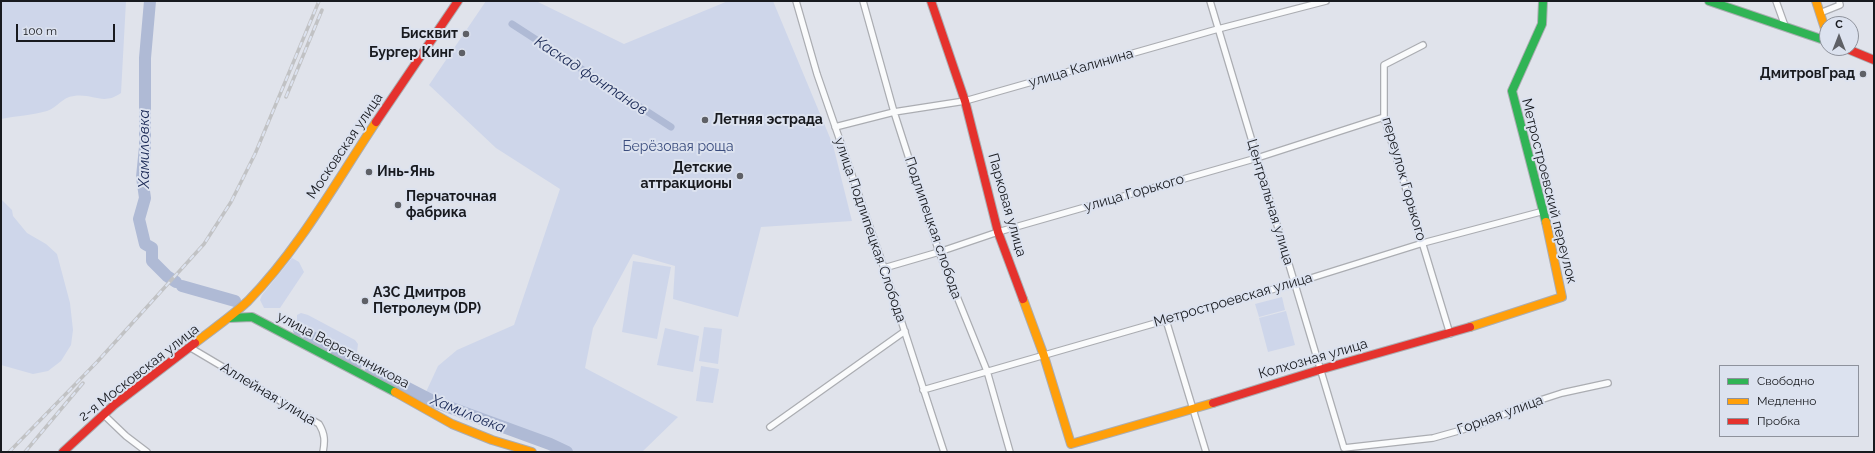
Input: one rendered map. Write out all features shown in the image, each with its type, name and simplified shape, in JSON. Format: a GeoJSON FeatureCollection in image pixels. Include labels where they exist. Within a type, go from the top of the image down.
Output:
{"type":"FeatureCollection","features":[{"type":"Feature","properties":{"kind":"street","name":"Московская улица"},"geometry":{"type":"LineString","coordinates":[[230,317],[248,302],[270,278],[291,249],[458,1]]}},
{"type":"Feature","properties":{"kind":"street","name":"улица Подлипецкая Слобода"},"geometry":{"type":"LineString","coordinates":[[796,1],[817,74],[884,268],[944,452]]}},
{"type":"Feature","properties":{"kind":"street","name":"Подлипецкая слобода"},"geometry":{"type":"LineString","coordinates":[[863,1],[894,112],[940,252],[988,371],[1010,452]]}},
{"type":"Feature","properties":{"kind":"street","name":"Парковая улица"},"geometry":{"type":"LineString","coordinates":[[931,1],[965,101],[998,232],[1044,356],[1070,444]]}},
{"type":"Feature","properties":{"kind":"street","name":"Центральная улица"},"geometry":{"type":"LineString","coordinates":[[1210,1],[1295,283],[1342,450]]}},
{"type":"Feature","properties":{"kind":"street","name":"улица Калинина"},"geometry":{"type":"LineString","coordinates":[[835,127],[894,112],[965,101],[1218,29],[1326,1]]}},
{"type":"Feature","properties":{"kind":"street","name":"Метростроевский переулок"},"geometry":{"type":"LineString","coordinates":[[1543,1],[1542,24],[1512,91],[1544,211],[1562,297]]}},
{"type":"Feature","properties":{"kind":"street"},"geometry":{"type":"LineString","coordinates":[[1709,1],[1819,38]]}},
{"type":"Feature","properties":{"kind":"street"},"geometry":{"type":"LineString","coordinates":[[1776,1],[1784,26]]}},
{"type":"Feature","properties":{"kind":"street"},"geometry":{"type":"LineString","coordinates":[[1816,1],[1821,16]]}},
{"type":"Feature","properties":{"kind":"street"},"geometry":{"type":"LineString","coordinates":[[1820,13],[1840,5],[1839,1]]}},
{"type":"Feature","properties":{"kind":"street","name":"переулок Горького"},"geometry":{"type":"LineString","coordinates":[[1423,45],[1384,66],[1384,117],[1450,334]]}},
{"type":"Feature","properties":{"kind":"street"},"geometry":{"type":"LineString","coordinates":[[1859,54],[1874,60]]}},
{"type":"Feature","properties":{"kind":"street","name":"улица Горького"},"geometry":{"type":"LineString","coordinates":[[884,268],[940,252],[998,232],[1257,158],[1384,117]]}},
{"type":"Feature","properties":{"kind":"street","name":"Метростроевская улица"},"geometry":{"type":"LineString","coordinates":[[923,390],[1295,283],[1423,243],[1544,211]]}},
{"type":"Feature","properties":{"kind":"street","name":"Колхозная улица"},"geometry":{"type":"LineString","coordinates":[[1070,444],[1192,409],[1319,370],[1450,334],[1562,297]]}},
{"type":"Feature","properties":{"kind":"street","name":"улица Веретенникова"},"geometry":{"type":"LineString","coordinates":[[230,317],[252,317],[279,329],[452,424],[492,440],[532,452]]}},
{"type":"Feature","properties":{"kind":"street","name":"2-я Московская улица"},"geometry":{"type":"LineString","coordinates":[[63,452],[104,414],[192,348],[230,317]]}},
{"type":"Feature","properties":{"kind":"street"},"geometry":{"type":"LineString","coordinates":[[1166,320],[1206,452]]}},
{"type":"Feature","properties":{"kind":"street"},"geometry":{"type":"LineString","coordinates":[[770,428],[905,331]]}},
{"type":"Feature","properties":{"kind":"street","name":"Аллейная улица"},"geometry":{"type":"LineString","coordinates":[[192,348],[319,424],[324,436],[323,452]]}},
{"type":"Feature","properties":{"kind":"street","name":"Горная улица"},"geometry":{"type":"LineString","coordinates":[[1342,450],[1433,438],[1476,426],[1528,404],[1562,393],[1608,384]]}},
{"type":"Feature","properties":{"kind":"street"},"geometry":{"type":"LineString","coordinates":[[104,414],[126,436],[147,452]]}},
{"type":"Feature","properties":{"kind":"green space"},"geometry":{"type":"Polygon","coordinates":[[[1,1],[126,1],[121,93],[109,99],[74,96],[66,98],[51,110],[36,114],[1,119],[1,1]]]}},
{"type":"Feature","properties":{"kind":"green space","name":"Берёзовая роща"},"geometry":{"type":"Polygon","coordinates":[[[486,1],[536,1],[624,44],[728,1],[773,1],[833,145],[852,221],[761,227],[738,317],[673,299],[675,266],[633,254],[593,328],[585,368],[678,417],[642,452],[569,452],[426,392],[438,366],[457,350],[514,325],[560,189],[496,148],[429,85],[486,1]]]}},
{"type":"Feature","properties":{"kind":"green space"},"geometry":{"type":"Polygon","coordinates":[[[1,199],[12,210],[13,216],[27,233],[46,244],[57,254],[70,303],[73,330],[71,345],[61,361],[48,371],[33,374],[1,365],[1,199]]]}},
{"type":"Feature","properties":{"kind":"green space"},"geometry":{"type":"Polygon","coordinates":[[[292,258],[299,262],[304,272],[280,308],[264,308],[260,300],[262,295],[292,258]]]}},
{"type":"Feature","properties":{"kind":"green space"},"geometry":{"type":"Polygon","coordinates":[[[633,261],[671,267],[657,339],[622,332],[633,261]]]}},
{"type":"Feature","properties":{"kind":"green space"},"geometry":{"type":"Polygon","coordinates":[[[1282,297],[1285,310],[1259,317],[1255,304],[1282,297]]]}},
{"type":"Feature","properties":{"kind":"green space"},"geometry":{"type":"Polygon","coordinates":[[[1286,311],[1295,345],[1268,352],[1259,318],[1286,311]]]}},
{"type":"Feature","properties":{"kind":"green space"},"geometry":{"type":"Polygon","coordinates":[[[301,313],[308,315],[355,340],[358,344],[357,352],[352,353],[297,324],[297,315],[301,313]]]}},
{"type":"Feature","properties":{"kind":"green space"},"geometry":{"type":"Polygon","coordinates":[[[704,327],[722,329],[718,364],[699,361],[704,327]]]}},
{"type":"Feature","properties":{"kind":"green space"},"geometry":{"type":"Polygon","coordinates":[[[665,328],[699,336],[693,372],[657,365],[665,328]]]}},
{"type":"Feature","properties":{"kind":"green space"},"geometry":{"type":"Polygon","coordinates":[[[701,366],[719,369],[713,403],[696,401],[701,366]]]}},
{"type":"Feature","properties":{"kind":"waterway","name":"Хамиловка"},"geometry":{"type":"LineString","coordinates":[[150,1],[145,58],[145,147],[142,177],[145,198],[139,219],[145,244],[152,248],[152,261],[167,276],[176,282]]}},
{"type":"Feature","properties":{"kind":"waterway","name":"Каскад фонтанов"},"geometry":{"type":"LineString","coordinates":[[512,24],[671,127]]}},
{"type":"Feature","properties":{"kind":"waterway","name":"Хамиловка"},"geometry":{"type":"LineString","coordinates":[[182,286],[235,301]]}},
{"type":"Feature","properties":{"kind":"waterway","name":"Хамиловка"},"geometry":{"type":"LineString","coordinates":[[299,330],[359,362]]}},
{"type":"Feature","properties":{"kind":"waterway","name":"Хамиловка"},"geometry":{"type":"LineString","coordinates":[[371,369],[435,402],[550,444],[567,452]]}},
{"type":"Feature","properties":{"kind":"railway"},"geometry":{"type":"LineString","coordinates":[[9,452],[97,362],[204,244],[231,202],[255,154],[319,1]]}},
{"type":"Feature","properties":{"kind":"railway"},"geometry":{"type":"LineString","coordinates":[[286,97],[322,10]]}},
{"type":"Feature","properties":{"kind":"railway"},"geometry":{"type":"LineString","coordinates":[[25,452],[83,383]]}},
{"type":"Feature","properties":{"kind":"traffic: fast"},"geometry":{"type":"LineString","coordinates":[[1543,1],[1542,24],[1512,91],[1546,222]]}},
{"type":"Feature","properties":{"kind":"traffic: fast"},"geometry":{"type":"LineString","coordinates":[[1709,1],[1819,38]]}},
{"type":"Feature","properties":{"kind":"traffic: fast"},"geometry":{"type":"LineString","coordinates":[[229,318],[252,317],[395,392]]}},
{"type":"Feature","properties":{"kind":"traffic: slow"},"geometry":{"type":"LineString","coordinates":[[1816,1],[1821,16]]}},
{"type":"Feature","properties":{"kind":"traffic: slow"},"geometry":{"type":"LineString","coordinates":[[195,343],[242,307],[267,281],[284,260],[316,214],[376,122]]}},
{"type":"Feature","properties":{"kind":"traffic: slow"},"geometry":{"type":"LineString","coordinates":[[1470,327],[1562,297],[1546,222]]}},
{"type":"Feature","properties":{"kind":"traffic: slow"},"geometry":{"type":"LineString","coordinates":[[1023,299],[1044,356],[1071,444],[1213,403]]}},
{"type":"Feature","properties":{"kind":"traffic: slow"},"geometry":{"type":"LineString","coordinates":[[395,392],[452,424],[492,440],[532,452]]}},
{"type":"Feature","properties":{"kind":"traffic: jam"},"geometry":{"type":"LineString","coordinates":[[376,122],[458,1]]}},
{"type":"Feature","properties":{"kind":"traffic: jam"},"geometry":{"type":"LineString","coordinates":[[931,1],[965,101],[998,232],[1023,299]]}},
{"type":"Feature","properties":{"kind":"traffic: jam"},"geometry":{"type":"LineString","coordinates":[[1859,54],[1874,60]]}},
{"type":"Feature","properties":{"kind":"traffic: jam"},"geometry":{"type":"LineString","coordinates":[[1213,403],[1319,370],[1470,327]]}},
{"type":"Feature","properties":{"kind":"traffic: jam"},"geometry":{"type":"LineString","coordinates":[[63,452],[114,405],[195,343]]}},
{"type":"Feature","properties":{"kind":"place","name":"Бисквит"},"geometry":{"type":"Point","coordinates":[466,34]}},
{"type":"Feature","properties":{"kind":"place","name":"Бургер Кинг"},"geometry":{"type":"Point","coordinates":[462,53]}},
{"type":"Feature","properties":{"kind":"place","name":"ДмитровГрад"},"geometry":{"type":"Point","coordinates":[1863,74]}},
{"type":"Feature","properties":{"kind":"place","name":"Летняя эстрада"},"geometry":{"type":"Point","coordinates":[705,120]}},
{"type":"Feature","properties":{"kind":"place","name":"Инь-Янь"},"geometry":{"type":"Point","coordinates":[369,172]}},
{"type":"Feature","properties":{"kind":"place","name":"Детские аттракционы"},"geometry":{"type":"Point","coordinates":[740,176]}},
{"type":"Feature","properties":{"kind":"place","name":"Перчаточная фабрика"},"geometry":{"type":"Point","coordinates":[398,205]}},
{"type":"Feature","properties":{"kind":"place","name":"АЗС Дмитров Петролеум (DP)"},"geometry":{"type":"Point","coordinates":[365,301]}}]}
